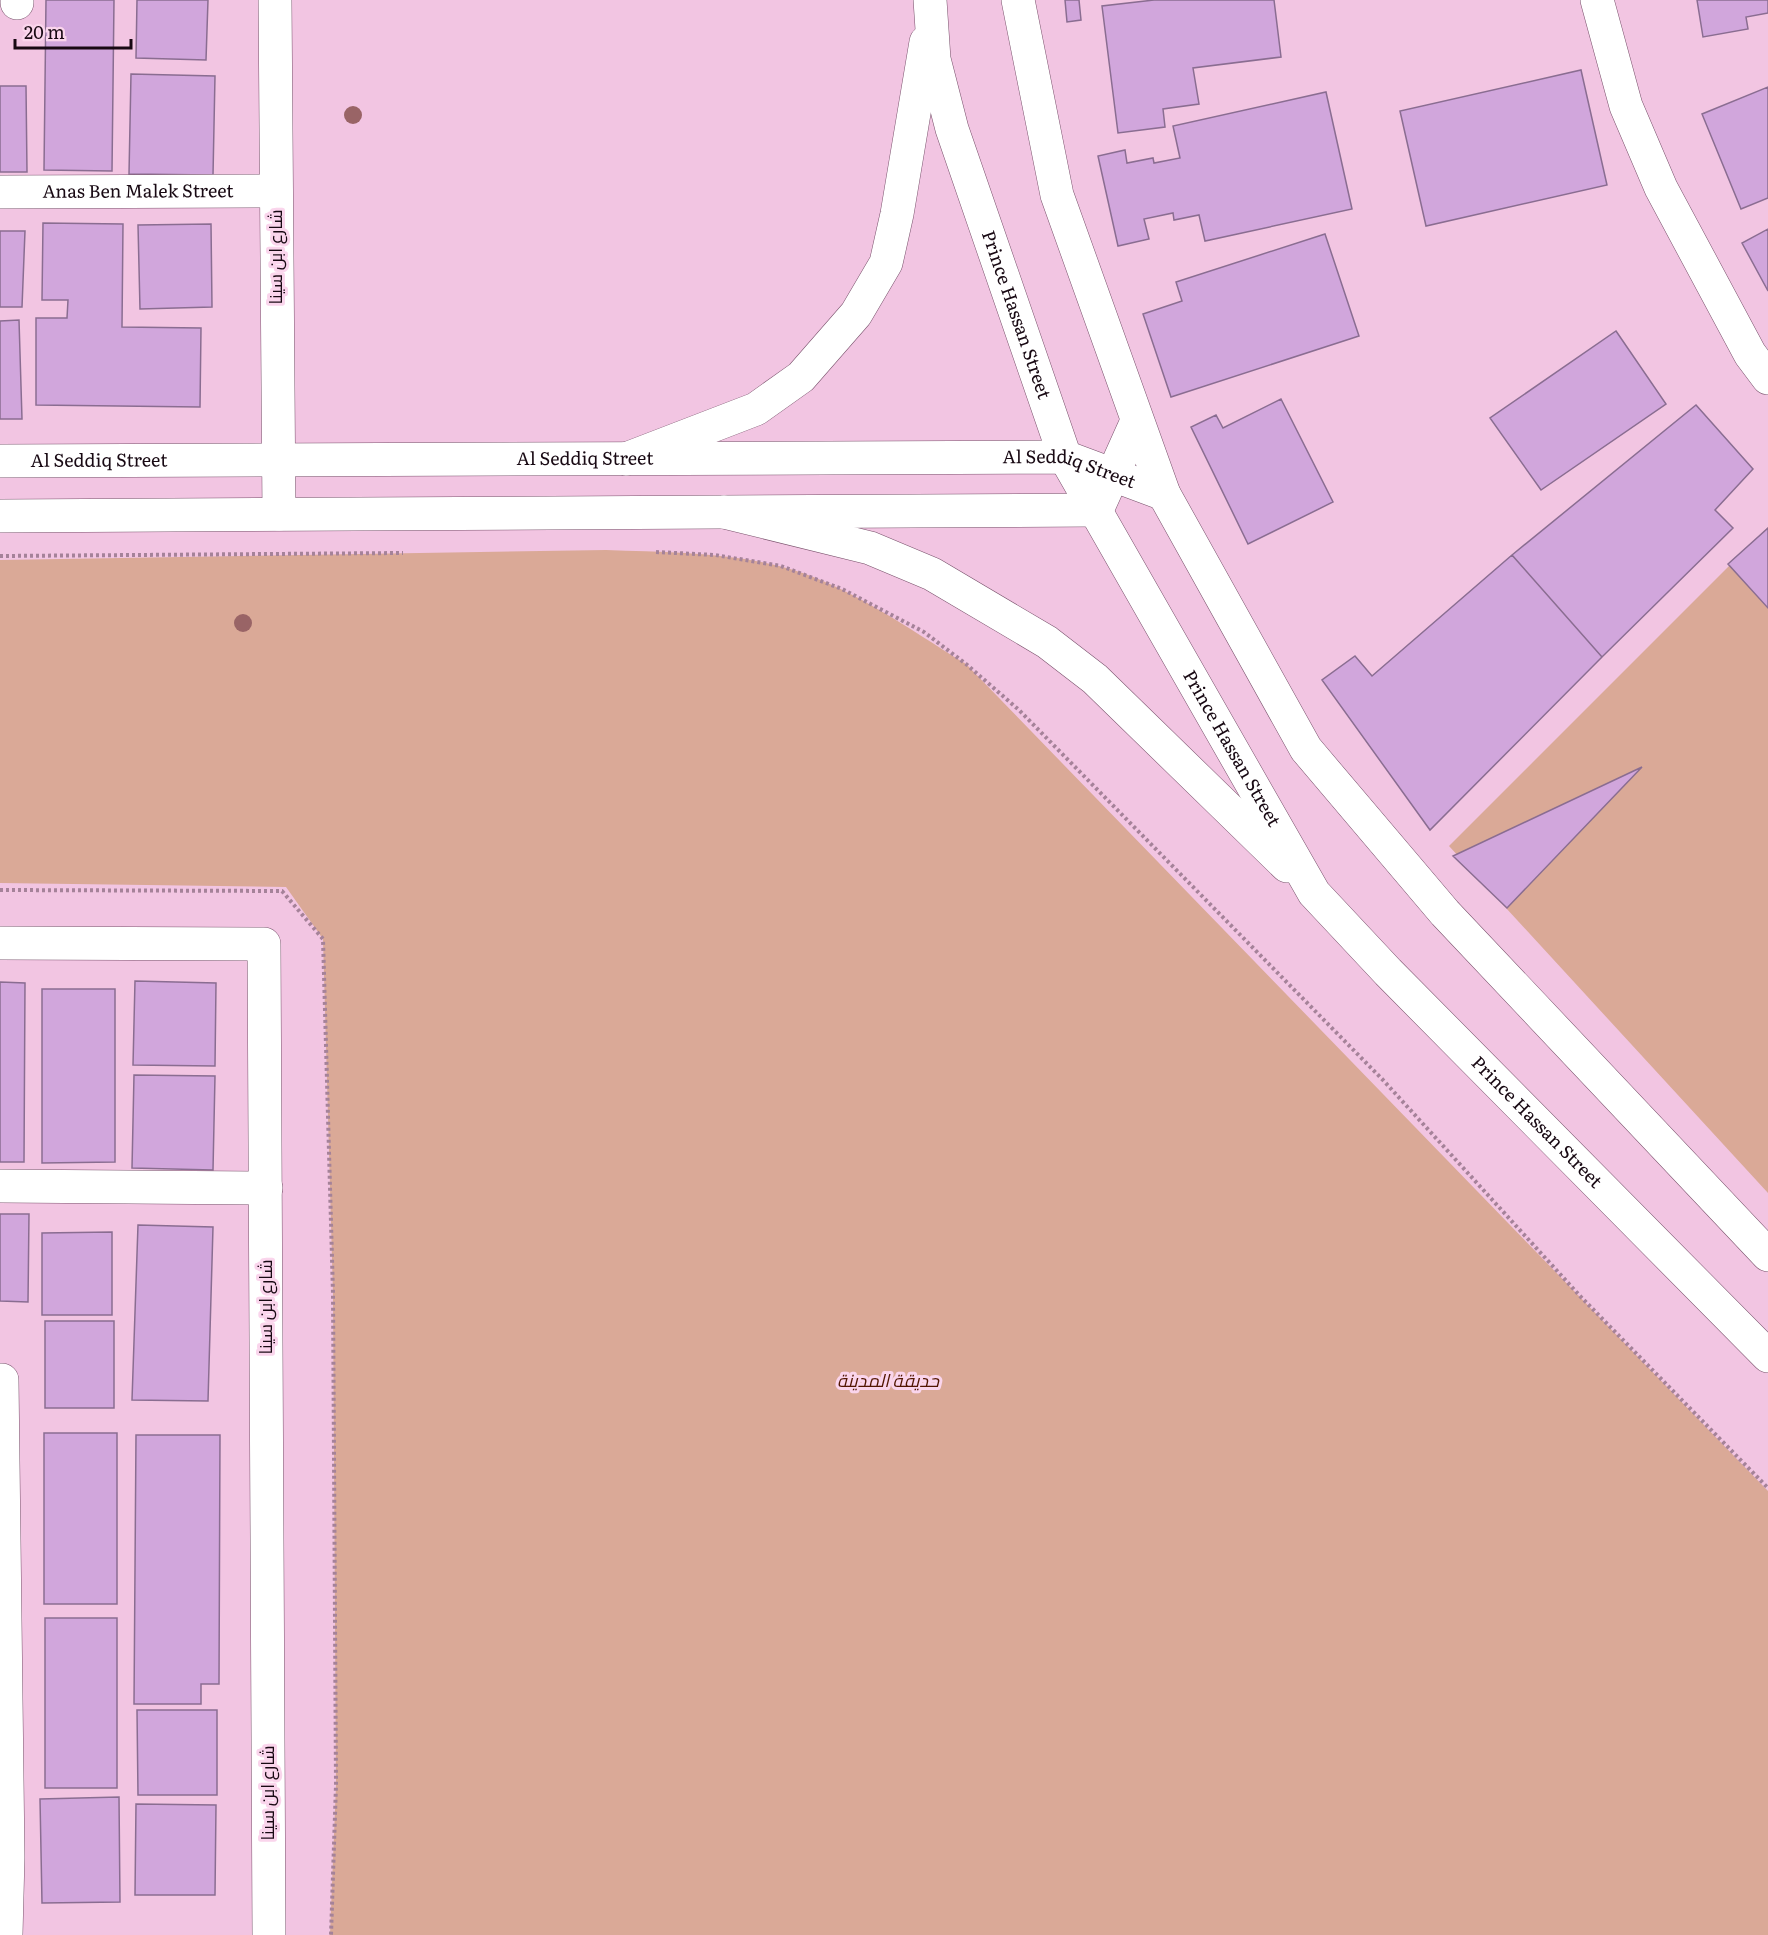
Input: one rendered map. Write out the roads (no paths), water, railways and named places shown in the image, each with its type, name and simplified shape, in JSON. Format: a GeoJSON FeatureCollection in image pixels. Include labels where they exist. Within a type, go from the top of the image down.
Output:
{"type":"FeatureCollection","features":[{"type":"Feature","properties":{"kind":"street","name":"شارع ابن سينا"},"geometry":{"type":"LineString","coordinates":[[275,0],[279,514]]}},
{"type":"Feature","properties":{"kind":"street"},"geometry":{"type":"LineString","coordinates":[[1018,0],[1057,195],[1164,494],[1306,749],[1445,913],[1768,1255]]}},
{"type":"Feature","properties":{"kind":"street"},"geometry":{"type":"LineString","coordinates":[[1597,0],[1626,106],[1661,188],[1750,354],[1768,378]]}},
{"type":"Feature","properties":{"kind":"street"},"geometry":{"type":"LineString","coordinates":[[626,459],[756,409],[801,377],[856,314],[886,262],[897,214],[930,10]]}},
{"type":"Feature","properties":{"kind":"street","name":"Prince Hassan Street"},"geometry":{"type":"LineString","coordinates":[[930,10],[934,59],[952,129],[1065,457],[1314,893],[1388,972],[1768,1356]]}},
{"type":"Feature","properties":{"kind":"street","name":"Anas Ben Malek Street"},"geometry":{"type":"LineString","coordinates":[[0,192],[276,191]]}},
{"type":"Feature","properties":{"kind":"street"},"geometry":{"type":"LineString","coordinates":[[1097,510],[1137,421]]}},
{"type":"Feature","properties":{"kind":"street","name":"Al Seddiq Street"},"geometry":{"type":"LineString","coordinates":[[0,461],[1065,457],[1164,494]]}},
{"type":"Feature","properties":{"kind":"street","name":"Al Seddiq Street"},"geometry":{"type":"LineString","coordinates":[[0,516],[1097,510]]}},
{"type":"Feature","properties":{"kind":"street"},"geometry":{"type":"LineString","coordinates":[[724,512],[870,548],[932,574],[1047,642],[1095,679],[1314,893]]}},
{"type":"Feature","properties":{"kind":"street","name":"شارع ابن سينا"},"geometry":{"type":"LineString","coordinates":[[0,943],[264,944],[269,1935]]}},
{"type":"Feature","properties":{"kind":"street"},"geometry":{"type":"LineString","coordinates":[[0,1186],[266,1188]]}},
{"type":"Feature","properties":{"kind":"street"},"geometry":{"type":"LineString","coordinates":[[0,1380],[2,1380],[8,1857],[6,1935]]}},
{"type":"Feature","properties":{"kind":"park label","name":"حديقة المدينة"},"geometry":{"type":"Point","coordinates":[888,1381]}}]}
